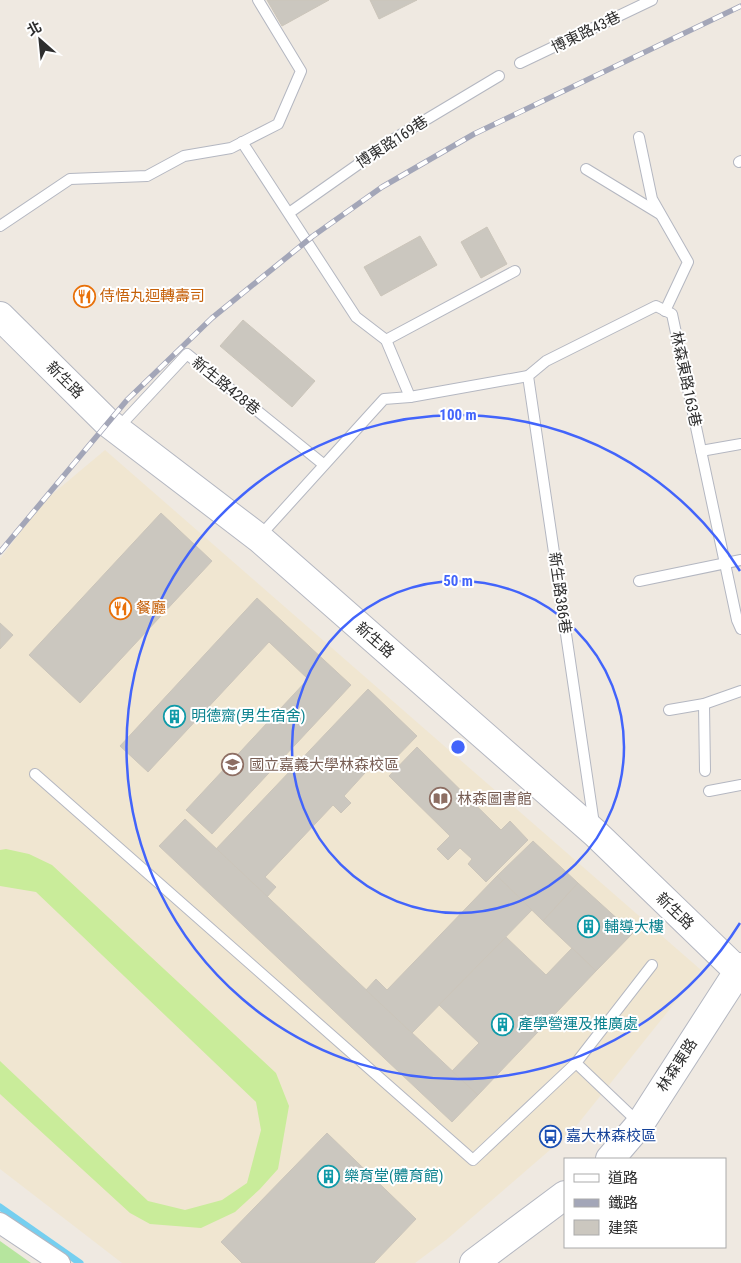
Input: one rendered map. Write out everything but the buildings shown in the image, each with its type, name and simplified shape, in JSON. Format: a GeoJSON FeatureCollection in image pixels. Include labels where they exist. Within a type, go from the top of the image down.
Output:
{"type":"FeatureCollection","features":[{"type":"Feature","properties":{"kind":"street","name":"新生路"},"geometry":{"type":"LineString","coordinates":[[0,316],[116,429],[259,538],[595,833],[740,971]]}},
{"type":"Feature","properties":{"kind":"street","name":"林森東路"},"geometry":{"type":"LineString","coordinates":[[611,1158],[640,1124],[740,971]]}},
{"type":"Feature","properties":{"kind":"street"},"geometry":{"type":"LineString","coordinates":[[474,1263],[564,1196]]}},
{"type":"Feature","properties":{"kind":"street"},"geometry":{"type":"LineString","coordinates":[[0,1223],[60,1263]]}},
{"type":"Feature","properties":{"kind":"lane"},"geometry":{"type":"LineString","coordinates":[[0,226],[70,179],[147,176],[184,156],[231,148],[278,124],[301,71],[258,0]]}},
{"type":"Feature","properties":{"kind":"lane","name":"博東路43巷"},"geometry":{"type":"LineString","coordinates":[[520,64],[652,0]]}},
{"type":"Feature","properties":{"kind":"lane","name":"博東路169巷"},"geometry":{"type":"LineString","coordinates":[[288,213],[397,137],[499,76]]}},
{"type":"Feature","properties":{"kind":"lane","name":"林森東路163巷"},"geometry":{"type":"LineString","coordinates":[[639,137],[652,199],[688,262],[665,311]]}},
{"type":"Feature","properties":{"kind":"lane"},"geometry":{"type":"LineString","coordinates":[[242,142],[356,317],[386,340],[410,397]]}},
{"type":"Feature","properties":{"kind":"lane"},"geometry":{"type":"LineString","coordinates":[[586,169],[660,214]]}},
{"type":"Feature","properties":{"kind":"lane"},"geometry":{"type":"LineString","coordinates":[[386,340],[515,271]]}},
{"type":"Feature","properties":{"kind":"lane","name":"林森東路163巷"},"geometry":{"type":"LineString","coordinates":[[528,376],[546,361],[656,306],[672,314],[737,620],[741,628]]}},
{"type":"Feature","properties":{"kind":"lane","name":"新生路428巷"},"geometry":{"type":"LineString","coordinates":[[116,429],[186,354],[323,464]]}},
{"type":"Feature","properties":{"kind":"lane"},"geometry":{"type":"LineString","coordinates":[[259,538],[323,464],[384,399],[410,397],[528,376]]}},
{"type":"Feature","properties":{"kind":"lane","name":"新生路386巷"},"geometry":{"type":"LineString","coordinates":[[528,376],[595,833]]}},
{"type":"Feature","properties":{"kind":"lane"},"geometry":{"type":"LineString","coordinates":[[701,451],[741,444]]}},
{"type":"Feature","properties":{"kind":"lane"},"geometry":{"type":"LineString","coordinates":[[638,581],[741,560]]}},
{"type":"Feature","properties":{"kind":"lane"},"geometry":{"type":"LineString","coordinates":[[670,710],[704,704],[741,691]]}},
{"type":"Feature","properties":{"kind":"lane"},"geometry":{"type":"LineString","coordinates":[[704,704],[705,771]]}},
{"type":"Feature","properties":{"kind":"lane"},"geometry":{"type":"LineString","coordinates":[[35,774],[473,1160],[576,1063],[652,965]]}},
{"type":"Feature","properties":{"kind":"lane"},"geometry":{"type":"LineString","coordinates":[[709,791],[741,785]]}},
{"type":"Feature","properties":{"kind":"lane"},"geometry":{"type":"LineString","coordinates":[[576,1063],[640,1124]]}},
{"type":"Feature","properties":{"kind":"shaded area","name":"國立嘉義大學林森校區"},"geometry":{"type":"Polygon","coordinates":[[[105,450],[701,970],[573,1130],[446,1240],[415,1263],[122,1263],[0,1169],[0,559],[43,502],[105,450]]]}},
{"type":"Feature","properties":{"kind":"green space"},"geometry":{"type":"Polygon","coordinates":[[[6,849],[29,854],[52,865],[276,1073],[289,1106],[278,1169],[235,1212],[201,1228],[150,1224],[130,1213],[0,1094],[0,1061],[148,1201],[185,1210],[222,1200],[247,1183],[261,1130],[256,1102],[36,892],[0,886],[0,850],[6,849]]]}},
{"type":"Feature","properties":{"kind":"green space"},"geometry":{"type":"Polygon","coordinates":[[[0,1241],[31,1263],[0,1263],[0,1241]]]}},
{"type":"Feature","properties":{"kind":"waterway"},"geometry":{"type":"LineString","coordinates":[[0,1207],[80,1263]]}},
{"type":"Feature","properties":{"kind":"railway"},"geometry":{"type":"LineString","coordinates":[[0,552],[127,400],[212,318],[313,236],[382,187],[474,134],[741,6]]}},
{"type":"Feature","properties":{"kind":"place","name":"侍悟丸迴轉壽司"},"geometry":{"type":"Point","coordinates":[84,296]}},
{"type":"Feature","properties":{"kind":"place","name":"餐廳"},"geometry":{"type":"Point","coordinates":[120,608]}},
{"type":"Feature","properties":{"kind":"place","name":"明德齋(男生宿舍)"},"geometry":{"type":"Point","coordinates":[175,716]}},
{"type":"Feature","properties":{"kind":"place","name":"國立嘉義大學林森校區"},"geometry":{"type":"Point","coordinates":[233,765]}},
{"type":"Feature","properties":{"kind":"place","name":"林森圖書館"},"geometry":{"type":"Point","coordinates":[441,799]}},
{"type":"Feature","properties":{"kind":"place","name":"輔導大樓"},"geometry":{"type":"Point","coordinates":[588,927]}},
{"type":"Feature","properties":{"kind":"place","name":"產學營運及推廣處"},"geometry":{"type":"Point","coordinates":[502,1024]}},
{"type":"Feature","properties":{"kind":"place","name":"嘉大林森校區"},"geometry":{"type":"Point","coordinates":[550,1136]}},
{"type":"Feature","properties":{"kind":"place","name":"樂育堂(體育館)"},"geometry":{"type":"Point","coordinates":[328,1176]}}]}
